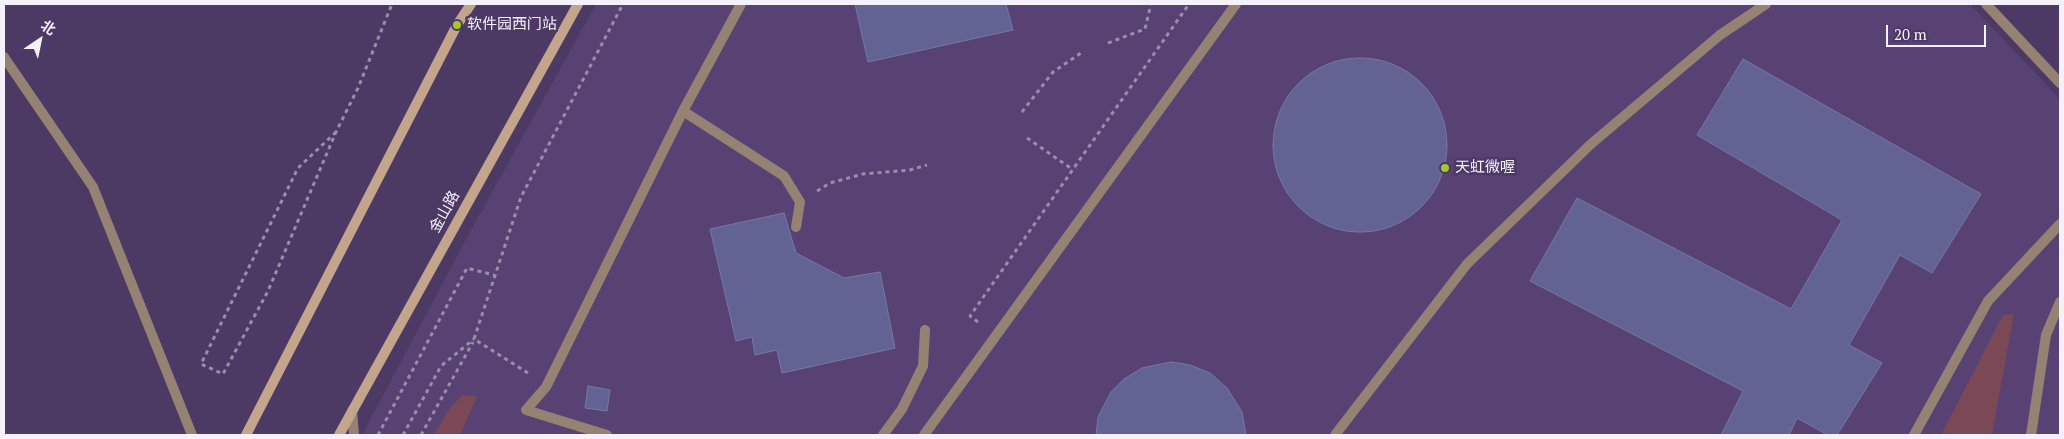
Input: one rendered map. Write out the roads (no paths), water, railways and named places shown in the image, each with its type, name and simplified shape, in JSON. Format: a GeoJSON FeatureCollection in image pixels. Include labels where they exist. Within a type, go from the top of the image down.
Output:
{"type":"FeatureCollection","features":[{"type":"Feature","properties":{"kind":"main road"},"geometry":{"type":"LineString","coordinates":[[246,435],[453,34],[471,4]]}},
{"type":"Feature","properties":{"kind":"main road","name":"金山路"},"geometry":{"type":"LineString","coordinates":[[339,435],[578,4]]}},
{"type":"Feature","properties":{"kind":"street"},"geometry":{"type":"LineString","coordinates":[[607,435],[526,410],[546,387],[683,111],[741,4]]}},
{"type":"Feature","properties":{"kind":"street"},"geometry":{"type":"LineString","coordinates":[[924,435],[1236,4]]}},
{"type":"Feature","properties":{"kind":"street"},"geometry":{"type":"LineString","coordinates":[[1334,435],[1467,264],[1591,144],[1720,35],[1766,4]]}},
{"type":"Feature","properties":{"kind":"street"},"geometry":{"type":"LineString","coordinates":[[1986,4],[2060,83]]}},
{"type":"Feature","properties":{"kind":"street"},"geometry":{"type":"LineString","coordinates":[[4,57],[93,187],[192,435]]}},
{"type":"Feature","properties":{"kind":"street"},"geometry":{"type":"LineString","coordinates":[[683,111],[784,176],[800,202],[796,227]]}},
{"type":"Feature","properties":{"kind":"street"},"geometry":{"type":"LineString","coordinates":[[1914,435],[1988,301],[2060,224]]}},
{"type":"Feature","properties":{"kind":"street"},"geometry":{"type":"LineString","coordinates":[[2031,435],[2046,334],[2060,302]]}},
{"type":"Feature","properties":{"kind":"street"},"geometry":{"type":"LineString","coordinates":[[883,435],[902,409],[923,366],[926,330]]}},
{"type":"Feature","properties":{"kind":"street"},"geometry":{"type":"LineString","coordinates":[[352,411],[354,435]]}},
{"type":"Feature","properties":{"kind":"place","name":"软件园西门站"},"geometry":{"type":"Point","coordinates":[457,25]}},
{"type":"Feature","properties":{"kind":"place","name":"天虹微喔"},"geometry":{"type":"Point","coordinates":[1445,168]}}]}
